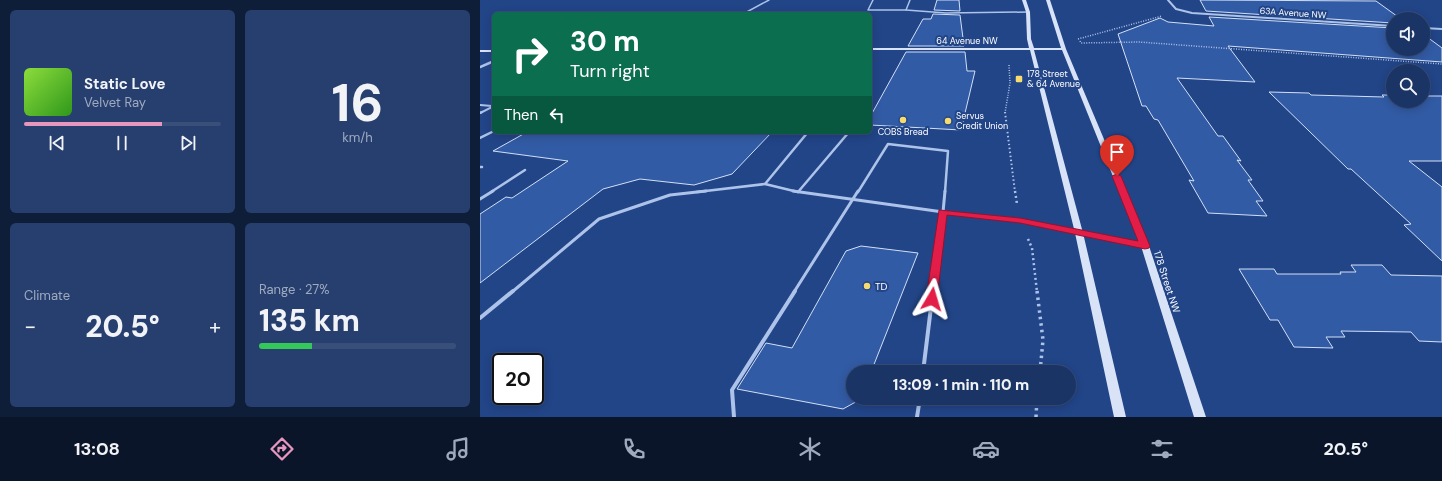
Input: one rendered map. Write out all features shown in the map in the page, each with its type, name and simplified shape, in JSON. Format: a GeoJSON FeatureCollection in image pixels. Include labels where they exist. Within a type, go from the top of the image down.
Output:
{"type":"FeatureCollection","features":[{"type":"Feature","properties":{"kind":"main road"},"geometry":{"type":"LineString","coordinates":[[1024,0],[1028,12],[1029,39],[1079,233],[1120,417]]}},
{"type":"Feature","properties":{"kind":"main road","name":"178 Street NW"},"geometry":{"type":"LineString","coordinates":[[1048,0],[1064,49],[1145,246],[1200,417]]}},
{"type":"Feature","properties":{"kind":"main road","name":"64 Avenue NW"},"geometry":{"type":"LineString","coordinates":[[872,50],[1064,49]]}},
{"type":"Feature","properties":{"kind":"main road"},"geometry":{"type":"LineString","coordinates":[[480,51],[492,51]]}},
{"type":"Feature","properties":{"kind":"street","name":"63A Avenue NW"},"geometry":{"type":"LineString","coordinates":[[1168,0],[1176,9],[1192,13],[1386,26]]}},
{"type":"Feature","properties":{"kind":"street"},"geometry":{"type":"LineString","coordinates":[[1430,28],[1442,29]]}},
{"type":"Feature","properties":{"kind":"street"},"geometry":{"type":"LineString","coordinates":[[480,67],[492,62]]}},
{"type":"Feature","properties":{"kind":"lane"},"geometry":{"type":"LineString","coordinates":[[747,12],[769,0]]}},
{"type":"Feature","properties":{"kind":"lane"},"geometry":{"type":"LineString","coordinates":[[873,0],[868,10],[906,10],[946,13],[1028,12]]}},
{"type":"Feature","properties":{"kind":"lane"},"geometry":{"type":"LineString","coordinates":[[906,10],[910,0]]}},
{"type":"Feature","properties":{"kind":"lane"},"geometry":{"type":"LineString","coordinates":[[480,105],[492,106]]}},
{"type":"Feature","properties":{"kind":"lane"},"geometry":{"type":"LineString","coordinates":[[480,113],[492,107]]}},
{"type":"Feature","properties":{"kind":"lane"},"geometry":{"type":"LineString","coordinates":[[480,138],[492,131]]}},
{"type":"Feature","properties":{"kind":"lane"},"geometry":{"type":"LineString","coordinates":[[765,184],[806,134]]}},
{"type":"Feature","properties":{"kind":"lane"},"geometry":{"type":"LineString","coordinates":[[798,192],[847,134]]}},
{"type":"Feature","properties":{"kind":"lane"},"geometry":{"type":"LineString","coordinates":[[734,417],[732,390],[888,144],[948,151],[943,212],[924,365]]}},
{"type":"Feature","properties":{"kind":"lane"},"geometry":{"type":"LineString","coordinates":[[480,199],[525,170]]}},
{"type":"Feature","properties":{"kind":"lane"},"geometry":{"type":"LineString","coordinates":[[480,318],[599,219],[670,195],[765,184],[798,192],[943,212],[1020,220],[1145,246]]}},
{"type":"Feature","properties":{"kind":"lane"},"geometry":{"type":"LineString","coordinates":[[917,417],[919,405]]}},
{"type":"Feature","properties":{"kind":"path"},"geometry":{"type":"LineString","coordinates":[[1079,39],[1081,42],[1139,42],[1232,50],[1442,64]]}},
{"type":"Feature","properties":{"kind":"path"},"geometry":{"type":"LineString","coordinates":[[1036,417],[1037,405]]}},
{"type":"Feature","properties":{"kind":"building"},"geometry":{"type":"Polygon","coordinates":[[[937,0],[959,0],[960,11],[934,10],[937,0]]]}},
{"type":"Feature","properties":{"kind":"building"},"geometry":{"type":"Polygon","coordinates":[[[1200,0],[1376,1],[1391,12],[1386,12],[1386,23],[1206,11],[1200,0]]]}},
{"type":"Feature","properties":{"kind":"building"},"geometry":{"type":"Polygon","coordinates":[[[933,14],[960,15],[964,46],[908,46],[923,19],[931,19],[933,14]]]}},
{"type":"Feature","properties":{"kind":"building"},"geometry":{"type":"Polygon","coordinates":[[[1209,17],[1386,28],[1386,56],[1430,56],[1430,39],[1442,48],[1442,62],[1228,46],[1255,82],[1177,78],[1218,136],[1223,136],[1241,161],[1237,160],[1252,180],[1248,180],[1263,201],[1256,201],[1267,216],[1208,213],[1189,180],[1194,181],[1158,120],[1154,119],[1146,106],[1142,106],[1118,34],[1160,18],[1168,22],[1214,26],[1209,17]]]}},
{"type":"Feature","properties":{"kind":"building"},"geometry":{"type":"Polygon","coordinates":[[[906,52],[965,52],[967,71],[975,71],[961,130],[872,125],[872,113],[906,52]]]}},
{"type":"Feature","properties":{"kind":"building"},"geometry":{"type":"Polygon","coordinates":[[[1269,92],[1384,97],[1382,95],[1386,95],[1386,108],[1430,108],[1430,96],[1442,96],[1442,161],[1409,161],[1442,187],[1442,261],[1404,225],[1411,224],[1351,169],[1348,169],[1269,92]]]}},
{"type":"Feature","properties":{"kind":"building"},"geometry":{"type":"Polygon","coordinates":[[[523,134],[770,134],[732,174],[694,185],[640,179],[603,189],[480,283],[480,214],[506,197],[512,198],[568,161],[493,151],[523,134]]]}},
{"type":"Feature","properties":{"kind":"building"},"geometry":{"type":"Polygon","coordinates":[[[861,246],[918,253],[874,365],[846,365],[846,405],[850,405],[843,409],[737,389],[766,343],[792,348],[846,251],[861,246]]]}},
{"type":"Feature","properties":{"kind":"building"},"geometry":{"type":"Polygon","coordinates":[[[1351,265],[1382,265],[1391,275],[1442,276],[1442,342],[1419,341],[1411,332],[1341,331],[1345,337],[1326,337],[1333,348],[1294,347],[1278,320],[1270,320],[1239,269],[1274,269],[1277,274],[1341,274],[1340,272],[1356,272],[1351,265]]]}},
{"type":"Feature","properties":{"kind":"place","name":"178 Street & 64 Avenue"},"geometry":{"type":"Point","coordinates":[1019,79]}},
{"type":"Feature","properties":{"kind":"place","name":"COBS Bread"},"geometry":{"type":"Point","coordinates":[903,120]}},
{"type":"Feature","properties":{"kind":"place","name":"Servus Credit Union"},"geometry":{"type":"Point","coordinates":[948,121]}},
{"type":"Feature","properties":{"kind":"place","name":"TD"},"geometry":{"type":"Point","coordinates":[867,286]}},
{"type":"Feature","properties":{"kind":"route"},"geometry":{"type":"LineString","coordinates":[[932,299],[943,212],[1020,220],[1145,246],[1117,176]]}}]}
